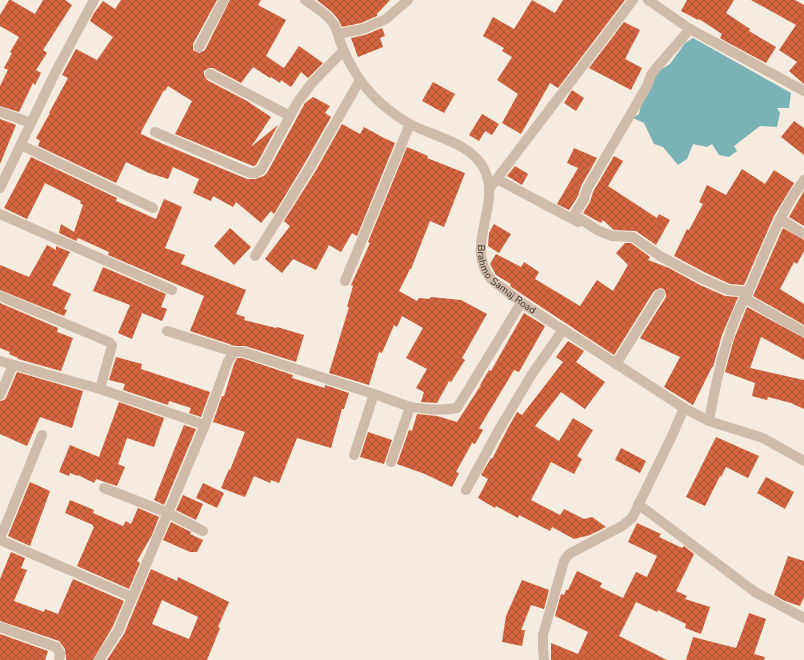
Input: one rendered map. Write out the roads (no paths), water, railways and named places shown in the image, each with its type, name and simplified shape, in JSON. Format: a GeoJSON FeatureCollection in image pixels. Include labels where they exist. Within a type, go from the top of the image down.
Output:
{"type":"FeatureCollection","features":[{"type":"Feature","properties":{"kind":"street"},"geometry":{"type":"LineString","coordinates":[[0,188],[54,75],[94,0]]}},
{"type":"Feature","properties":{"kind":"street"},"geometry":{"type":"LineString","coordinates":[[199,47],[224,0]]}},
{"type":"Feature","properties":{"kind":"street","name":"Brahmo Samaj Road"},"geometry":{"type":"LineString","coordinates":[[305,0],[326,15],[333,24],[338,34],[343,51],[360,80],[368,91],[384,106],[410,124],[470,151],[478,160],[485,171],[489,189],[488,205],[480,246],[481,261],[492,280],[522,303],[684,408],[709,421],[764,438],[804,461]]}},
{"type":"Feature","properties":{"kind":"street"},"geometry":{"type":"LineString","coordinates":[[338,34],[363,29],[386,19],[408,0]]}},
{"type":"Feature","properties":{"kind":"street"},"geometry":{"type":"LineString","coordinates":[[489,189],[633,0]]}},
{"type":"Feature","properties":{"kind":"street"},"geometry":{"type":"LineString","coordinates":[[648,0],[690,29],[804,91]]}},
{"type":"Feature","properties":{"kind":"street"},"geometry":{"type":"LineString","coordinates":[[690,29],[651,75],[647,86],[574,215],[600,231],[612,236],[633,237],[660,256],[703,279],[728,290],[746,295],[804,332]]}},
{"type":"Feature","properties":{"kind":"street"},"geometry":{"type":"LineString","coordinates":[[155,132],[250,173],[255,173],[261,170],[296,103],[311,84],[343,51]]}},
{"type":"Feature","properties":{"kind":"street"},"geometry":{"type":"LineString","coordinates":[[210,74],[290,116]]}},
{"type":"Feature","properties":{"kind":"street"},"geometry":{"type":"LineString","coordinates":[[254,256],[309,169],[360,80]]}},
{"type":"Feature","properties":{"kind":"street"},"geometry":{"type":"LineString","coordinates":[[0,112],[31,123]]}},
{"type":"Feature","properties":{"kind":"street"},"geometry":{"type":"LineString","coordinates":[[345,281],[410,124]]}},
{"type":"Feature","properties":{"kind":"street"},"geometry":{"type":"LineString","coordinates":[[21,145],[153,208]]}},
{"type":"Feature","properties":{"kind":"street"},"geometry":{"type":"LineString","coordinates":[[497,179],[584,225],[606,241]]}},
{"type":"Feature","properties":{"kind":"street"},"geometry":{"type":"LineString","coordinates":[[709,421],[714,392],[727,340],[780,219],[796,190],[804,180]]}},
{"type":"Feature","properties":{"kind":"street"},"geometry":{"type":"LineString","coordinates":[[0,214],[172,290]]}},
{"type":"Feature","properties":{"kind":"street"},"geometry":{"type":"LineString","coordinates":[[780,219],[804,234]]}},
{"type":"Feature","properties":{"kind":"street"},"geometry":{"type":"LineString","coordinates":[[616,364],[660,294]]}},
{"type":"Feature","properties":{"kind":"street"},"geometry":{"type":"LineString","coordinates":[[0,296],[109,342],[112,345],[100,389]]}},
{"type":"Feature","properties":{"kind":"street"},"geometry":{"type":"LineString","coordinates":[[167,331],[234,352],[243,352],[410,407],[430,410],[446,410],[457,408],[522,303]]}},
{"type":"Feature","properties":{"kind":"street"},"geometry":{"type":"LineString","coordinates":[[466,490],[501,426],[532,374],[563,330]]}},
{"type":"Feature","properties":{"kind":"street"},"geometry":{"type":"LineString","coordinates":[[99,660],[118,631],[205,425],[228,361],[234,352]]}},
{"type":"Feature","properties":{"kind":"street"},"geometry":{"type":"LineString","coordinates":[[0,360],[100,389],[205,425]]}},
{"type":"Feature","properties":{"kind":"street"},"geometry":{"type":"LineString","coordinates":[[0,395],[13,365]]}},
{"type":"Feature","properties":{"kind":"street"},"geometry":{"type":"LineString","coordinates":[[354,455],[374,394]]}},
{"type":"Feature","properties":{"kind":"street"},"geometry":{"type":"LineString","coordinates":[[391,462],[410,407]]}},
{"type":"Feature","properties":{"kind":"street"},"geometry":{"type":"LineString","coordinates":[[544,660],[544,635],[564,561],[569,554],[622,526],[632,518],[684,408]]}},
{"type":"Feature","properties":{"kind":"street"},"geometry":{"type":"LineString","coordinates":[[42,435],[0,540],[132,597]]}},
{"type":"Feature","properties":{"kind":"street"},"geometry":{"type":"LineString","coordinates":[[104,488],[168,513],[203,531]]}},
{"type":"Feature","properties":{"kind":"street"},"geometry":{"type":"LineString","coordinates":[[638,504],[755,592],[804,618]]}},
{"type":"Feature","properties":{"kind":"street"},"geometry":{"type":"LineString","coordinates":[[0,627],[56,647],[60,653],[59,660]]}},
{"type":"Feature","properties":{"kind":"water"},"geometry":{"type":"Polygon","coordinates":[[[693,38],[791,93],[789,108],[777,108],[780,113],[777,127],[760,126],[734,146],[737,151],[729,157],[719,155],[712,144],[707,147],[693,144],[687,159],[678,165],[663,147],[654,144],[644,123],[633,118],[639,114],[643,96],[649,93],[653,74],[670,64],[685,43],[693,38]]]}}]}
